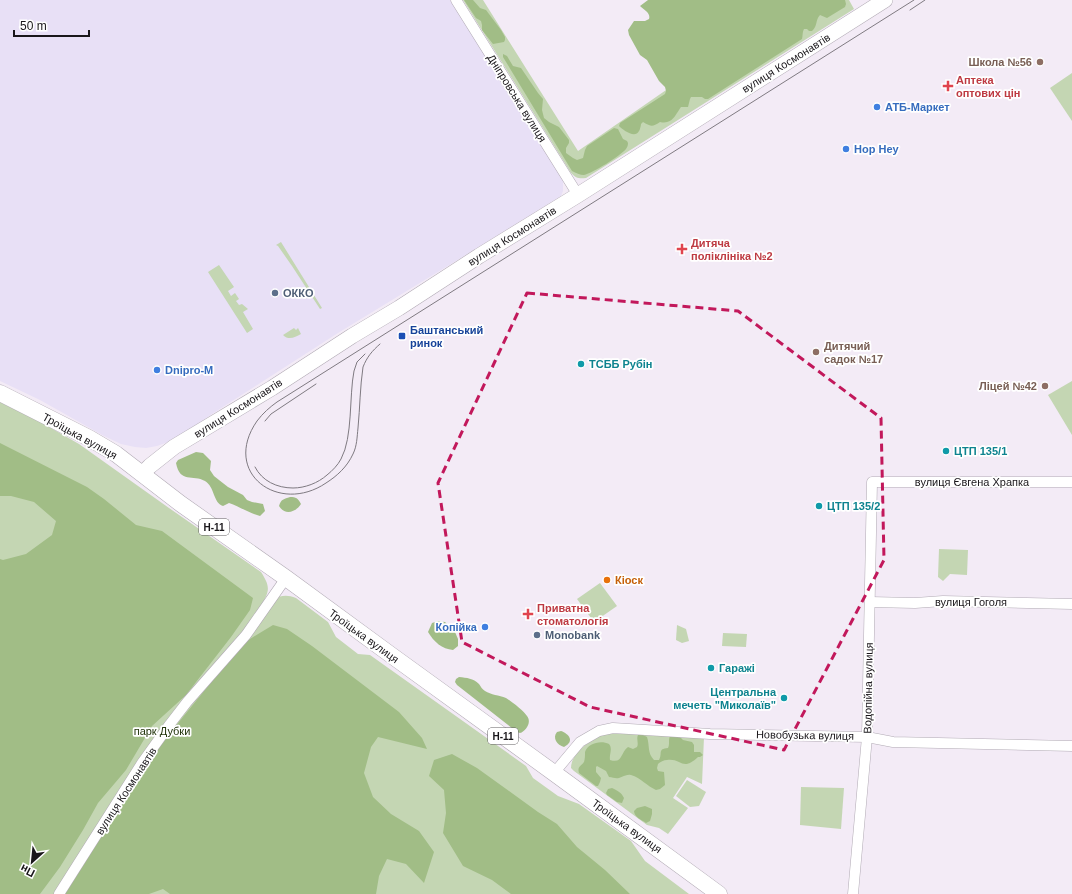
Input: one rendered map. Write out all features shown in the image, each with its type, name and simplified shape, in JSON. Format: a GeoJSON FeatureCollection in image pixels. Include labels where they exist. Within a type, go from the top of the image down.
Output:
{"type":"FeatureCollection","features":[{"type":"Feature","properties":{"kind":"main road","name":"вулиця Космонавтів"},"geometry":{"type":"LineString","coordinates":[[142,474],[174,447],[272,388],[340,343],[399,308],[885,0]]}},
{"type":"Feature","properties":{"kind":"main road","name":"Троїцька вулиця"},"geometry":{"type":"LineString","coordinates":[[0,393],[89,438],[116,454],[181,504],[286,578],[719,894]]}},
{"type":"Feature","properties":{"kind":"street","name":"Дніпровська вулиця"},"geometry":{"type":"LineString","coordinates":[[456,0],[578,195]]}},
{"type":"Feature","properties":{"kind":"street","name":"вулиця Євгена Храпка"},"geometry":{"type":"LineString","coordinates":[[872,482],[1072,482]]}},
{"type":"Feature","properties":{"kind":"street","name":"Водопійна вулиця"},"geometry":{"type":"LineString","coordinates":[[852,894],[867,737],[872,482]]}},
{"type":"Feature","properties":{"kind":"street","name":"вулиця Космонавтів"},"geometry":{"type":"LineString","coordinates":[[59,894],[142,763],[170,724],[187,702],[246,635],[286,578]]}},
{"type":"Feature","properties":{"kind":"street","name":"вулиця Гоголя"},"geometry":{"type":"LineString","coordinates":[[870,602],[915,603],[943,601],[1072,604]]}},
{"type":"Feature","properties":{"kind":"street","name":"Новобузька вулиця"},"geometry":{"type":"LineString","coordinates":[[554,773],[580,742],[599,731],[613,728],[710,734],[867,737],[893,742],[1072,746]]}},
{"type":"Feature","properties":{"kind":"highlighted area"},"geometry":{"type":"Polygon","coordinates":[[[527,293],[738,311],[881,418],[884,560],[784,750],[590,707],[462,642],[438,483],[527,293]]]}},
{"type":"Feature","properties":{"kind":"shaded area"},"geometry":{"type":"Polygon","coordinates":[[[0,0],[450,0],[563,178],[563,191],[561,196],[338,333],[174,440],[146,448],[121,444],[40,400],[0,381],[0,0]]]}},
{"type":"Feature","properties":{"kind":"green space"},"geometry":{"type":"Polygon","coordinates":[[[463,0],[483,0],[578,151],[796,0],[849,0],[854,9],[586,178],[581,178],[576,177],[571,173],[463,0]]]}},
{"type":"Feature","properties":{"kind":"green space"},"geometry":{"type":"Polygon","coordinates":[[[464,0],[473,0],[480,8],[486,10],[505,37],[504,42],[493,44],[482,30],[481,21],[476,18],[464,0]]]}},
{"type":"Feature","properties":{"kind":"green space"},"geometry":{"type":"Polygon","coordinates":[[[648,0],[845,0],[846,4],[845,7],[827,18],[820,15],[812,31],[804,29],[802,39],[708,99],[702,97],[691,97],[688,107],[681,107],[674,118],[670,121],[660,122],[652,126],[643,122],[640,130],[635,134],[632,134],[619,126],[620,123],[665,94],[666,91],[665,87],[659,81],[647,60],[640,55],[629,35],[628,30],[634,21],[645,21],[649,19],[648,13],[640,6],[648,0]]]}},
{"type":"Feature","properties":{"kind":"green space"},"geometry":{"type":"Polygon","coordinates":[[[503,54],[507,56],[513,66],[521,68],[543,99],[542,110],[544,118],[559,127],[569,140],[566,153],[577,160],[583,158],[587,146],[614,128],[618,129],[623,139],[627,141],[628,144],[626,149],[600,168],[588,174],[582,175],[572,171],[503,57],[503,54]]]}},
{"type":"Feature","properties":{"kind":"green space"},"geometry":{"type":"Polygon","coordinates":[[[1072,73],[1072,121],[1050,88],[1072,73]]]}},
{"type":"Feature","properties":{"kind":"green space"},"geometry":{"type":"Polygon","coordinates":[[[281,242],[322,308],[320,309],[292,266],[276,245],[281,242]]]}},
{"type":"Feature","properties":{"kind":"green space"},"geometry":{"type":"Polygon","coordinates":[[[219,265],[234,287],[228,291],[231,296],[235,293],[239,299],[236,301],[239,305],[242,304],[248,309],[243,312],[253,329],[247,333],[208,272],[219,265]]]}},
{"type":"Feature","properties":{"kind":"green space"},"geometry":{"type":"Polygon","coordinates":[[[294,328],[296,330],[298,328],[301,334],[290,338],[283,335],[294,328]]]}},
{"type":"Feature","properties":{"kind":"green space"},"geometry":{"type":"Polygon","coordinates":[[[1072,381],[1072,435],[1048,395],[1072,381]]]}},
{"type":"Feature","properties":{"kind":"green space","name":"парк Дубки"},"geometry":{"type":"Polygon","coordinates":[[[0,400],[79,444],[261,572],[268,588],[262,604],[283,596],[291,596],[296,598],[328,622],[336,637],[358,654],[370,655],[526,766],[533,778],[558,796],[579,804],[631,841],[645,861],[689,894],[0,894],[0,400]]]}},
{"type":"Feature","properties":{"kind":"green space"},"geometry":{"type":"Polygon","coordinates":[[[0,443],[87,487],[136,525],[162,531],[253,598],[250,610],[186,695],[152,726],[126,770],[98,803],[60,867],[40,894],[0,894],[0,559],[3,560],[26,554],[52,535],[56,521],[34,502],[11,496],[0,496],[0,443]]]}},
{"type":"Feature","properties":{"kind":"green space"},"geometry":{"type":"Polygon","coordinates":[[[196,452],[203,453],[211,461],[210,470],[214,476],[228,487],[243,495],[247,500],[263,504],[265,511],[260,516],[229,503],[223,506],[217,502],[211,487],[205,481],[181,474],[176,463],[178,460],[196,452]]]}},
{"type":"Feature","properties":{"kind":"green space"},"geometry":{"type":"Polygon","coordinates":[[[290,497],[297,498],[301,504],[293,511],[287,512],[279,506],[283,500],[290,497]]]}},
{"type":"Feature","properties":{"kind":"green space"},"geometry":{"type":"Polygon","coordinates":[[[939,549],[968,550],[967,575],[950,574],[943,581],[938,577],[939,549]]]}},
{"type":"Feature","properties":{"kind":"green space"},"geometry":{"type":"Polygon","coordinates":[[[600,583],[617,606],[594,622],[577,599],[600,583]]]}},
{"type":"Feature","properties":{"kind":"green space"},"geometry":{"type":"Polygon","coordinates":[[[438,621],[445,622],[455,632],[458,639],[458,646],[453,650],[445,648],[439,644],[428,632],[432,623],[438,621]]]}},
{"type":"Feature","properties":{"kind":"green space"},"geometry":{"type":"Polygon","coordinates":[[[273,625],[287,629],[312,646],[399,712],[422,738],[427,749],[378,737],[371,747],[364,773],[373,797],[391,814],[419,831],[434,852],[424,883],[406,864],[387,859],[379,876],[376,894],[170,894],[163,889],[149,894],[65,894],[146,765],[174,728],[245,642],[273,625]]]}},
{"type":"Feature","properties":{"kind":"green space"},"geometry":{"type":"Polygon","coordinates":[[[677,625],[686,629],[689,641],[682,643],[676,640],[677,625]]]}},
{"type":"Feature","properties":{"kind":"green space"},"geometry":{"type":"Polygon","coordinates":[[[723,633],[747,634],[746,647],[722,646],[723,633]]]}},
{"type":"Feature","properties":{"kind":"green space"},"geometry":{"type":"Polygon","coordinates":[[[459,677],[470,679],[479,684],[485,691],[506,698],[514,704],[528,718],[529,723],[526,728],[520,733],[517,732],[457,685],[455,682],[459,677]]]}},
{"type":"Feature","properties":{"kind":"green space"},"geometry":{"type":"Polygon","coordinates":[[[561,731],[570,738],[567,745],[564,747],[557,743],[555,739],[557,732],[561,731]]]}},
{"type":"Feature","properties":{"kind":"green space"},"geometry":{"type":"Polygon","coordinates":[[[608,733],[704,737],[702,784],[687,777],[673,798],[688,808],[668,834],[659,828],[647,825],[571,768],[575,756],[584,746],[596,738],[608,733]]]}},
{"type":"Feature","properties":{"kind":"green space"},"geometry":{"type":"Polygon","coordinates":[[[641,734],[647,737],[650,752],[654,760],[659,760],[661,750],[668,748],[670,736],[680,737],[683,740],[692,742],[694,745],[694,752],[700,752],[703,755],[689,764],[672,760],[665,760],[659,763],[657,768],[658,771],[664,772],[665,785],[656,790],[631,775],[618,778],[609,777],[606,771],[597,766],[596,772],[601,778],[598,786],[579,773],[579,768],[584,762],[585,752],[592,744],[602,742],[609,744],[611,748],[610,760],[614,761],[619,759],[628,747],[633,749],[637,747],[637,736],[641,734]]]}},
{"type":"Feature","properties":{"kind":"green space"},"geometry":{"type":"Polygon","coordinates":[[[452,754],[477,768],[557,824],[577,847],[605,870],[630,894],[511,894],[492,880],[463,866],[443,833],[446,813],[444,790],[429,776],[434,760],[452,754]]]}},
{"type":"Feature","properties":{"kind":"green space"},"geometry":{"type":"Polygon","coordinates":[[[687,780],[706,792],[699,806],[690,807],[676,796],[687,780]]]}},
{"type":"Feature","properties":{"kind":"green space"},"geometry":{"type":"Polygon","coordinates":[[[801,787],[844,788],[841,829],[800,825],[801,787]]]}},
{"type":"Feature","properties":{"kind":"green space"},"geometry":{"type":"Polygon","coordinates":[[[612,788],[623,796],[624,798],[622,803],[617,802],[607,795],[606,793],[608,789],[612,788]]]}},
{"type":"Feature","properties":{"kind":"green space"},"geometry":{"type":"Polygon","coordinates":[[[645,806],[652,809],[650,821],[646,823],[634,813],[637,808],[645,806]]]}},
{"type":"Feature","properties":{"kind":"tram line"},"geometry":{"type":"LineString","coordinates":[[380,344],[370,354],[363,367],[356,445],[351,459],[345,467],[326,483],[308,492],[290,494],[274,491],[260,484],[251,472],[246,457],[248,440],[257,421],[274,404],[914,0]]}},
{"type":"Feature","properties":{"kind":"tram line"},"geometry":{"type":"LineString","coordinates":[[910,10],[925,0]]}},
{"type":"Feature","properties":{"kind":"tram line"},"geometry":{"type":"LineString","coordinates":[[255,467],[258,472],[271,483],[281,487],[293,488],[315,483],[337,466],[345,450],[349,428],[354,371],[357,362],[365,354]]}},
{"type":"Feature","properties":{"kind":"tram line"},"geometry":{"type":"LineString","coordinates":[[265,421],[271,414],[316,384]]}},
{"type":"Feature","properties":{"kind":"place","name":"Школа №56"},"geometry":{"type":"Point","coordinates":[1040,62]}},
{"type":"Feature","properties":{"kind":"place","name":"Аптека оптових цін"},"geometry":{"type":"Point","coordinates":[948,86]}},
{"type":"Feature","properties":{"kind":"place","name":"АТБ-Маркет"},"geometry":{"type":"Point","coordinates":[877,107]}},
{"type":"Feature","properties":{"kind":"place","name":"Hop Hey"},"geometry":{"type":"Point","coordinates":[846,149]}},
{"type":"Feature","properties":{"kind":"place","name":"Дитяча поліклініка №2"},"geometry":{"type":"Point","coordinates":[682,249]}},
{"type":"Feature","properties":{"kind":"place","name":"ОККО"},"geometry":{"type":"Point","coordinates":[275,293]}},
{"type":"Feature","properties":{"kind":"place","name":"Баштанський ринок"},"geometry":{"type":"Point","coordinates":[402,336]}},
{"type":"Feature","properties":{"kind":"place","name":"Дитячий садок №17"},"geometry":{"type":"Point","coordinates":[816,352]}},
{"type":"Feature","properties":{"kind":"place","name":"ТСББ Рубін"},"geometry":{"type":"Point","coordinates":[581,364]}},
{"type":"Feature","properties":{"kind":"place","name":"Dnipro-M"},"geometry":{"type":"Point","coordinates":[157,370]}},
{"type":"Feature","properties":{"kind":"place","name":"Ліцей №42"},"geometry":{"type":"Point","coordinates":[1045,386]}},
{"type":"Feature","properties":{"kind":"place","name":"ЦТП 135/1"},"geometry":{"type":"Point","coordinates":[946,451]}},
{"type":"Feature","properties":{"kind":"place","name":"ЦТП 135/2"},"geometry":{"type":"Point","coordinates":[819,506]}},
{"type":"Feature","properties":{"kind":"place","name":"Кіоск"},"geometry":{"type":"Point","coordinates":[607,580]}},
{"type":"Feature","properties":{"kind":"place","name":"Приватна стоматологія"},"geometry":{"type":"Point","coordinates":[528,614]}},
{"type":"Feature","properties":{"kind":"place","name":"Копійка"},"geometry":{"type":"Point","coordinates":[485,627]}},
{"type":"Feature","properties":{"kind":"place","name":"Monobank"},"geometry":{"type":"Point","coordinates":[537,635]}},
{"type":"Feature","properties":{"kind":"place","name":"Гаражі"},"geometry":{"type":"Point","coordinates":[711,668]}},
{"type":"Feature","properties":{"kind":"place","name":"Центральна мечеть \"Миколаїв\""},"geometry":{"type":"Point","coordinates":[784,698]}}]}
